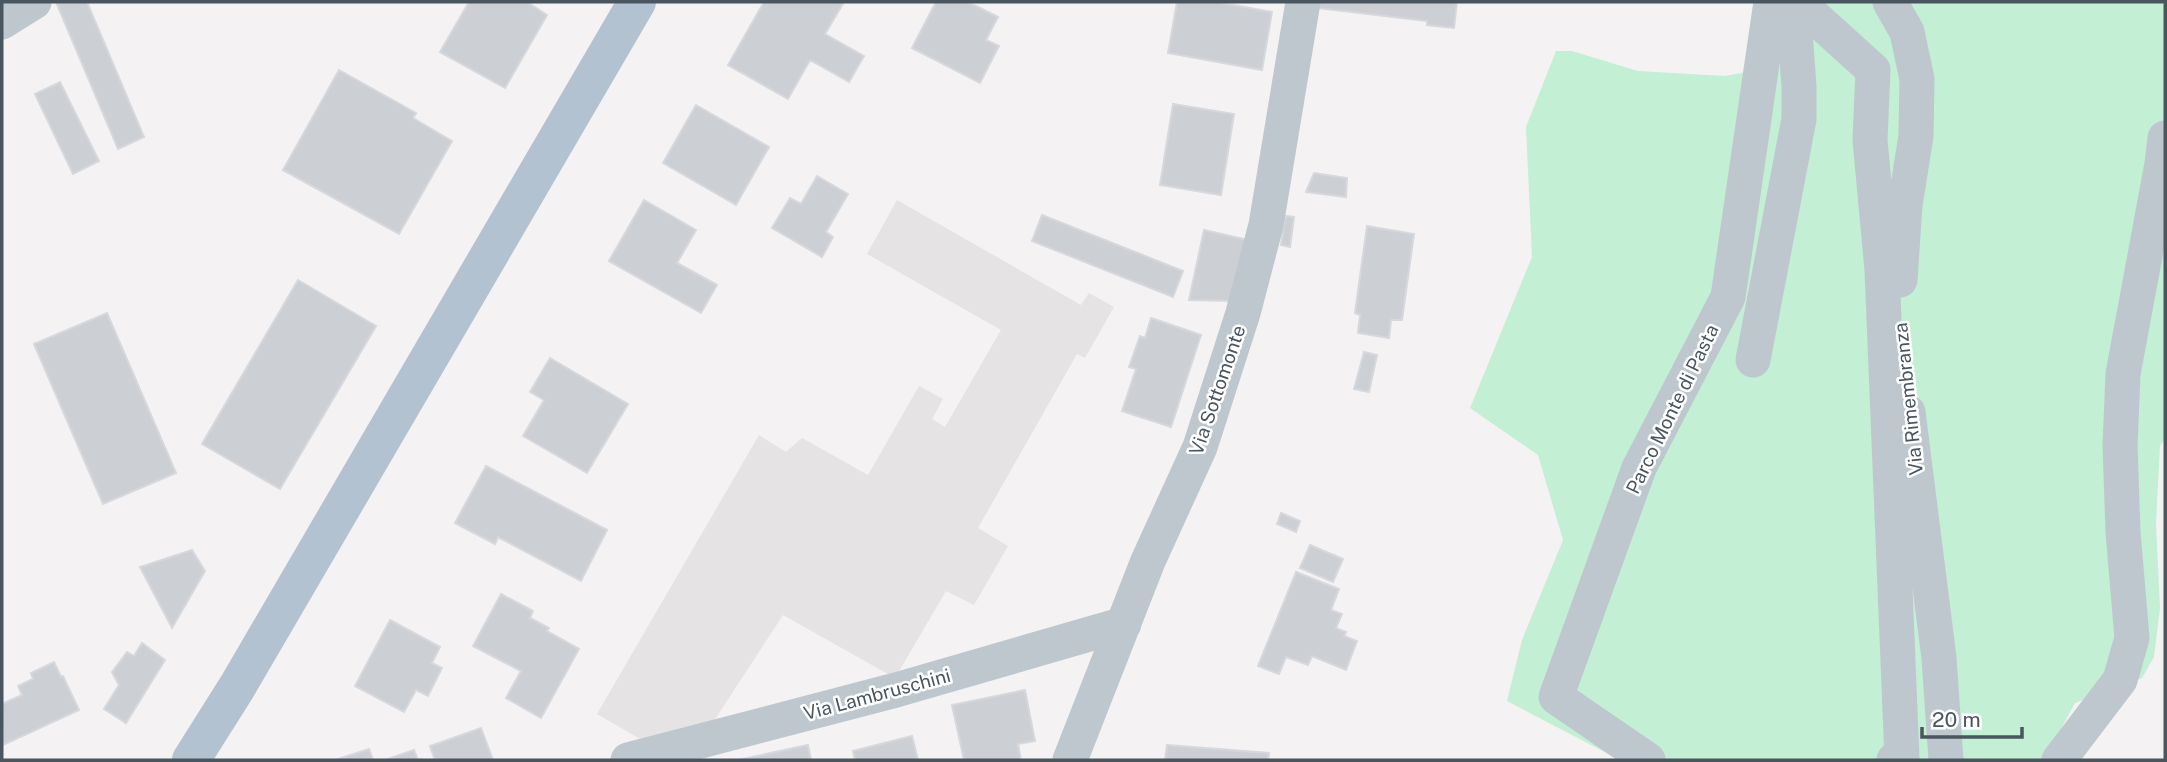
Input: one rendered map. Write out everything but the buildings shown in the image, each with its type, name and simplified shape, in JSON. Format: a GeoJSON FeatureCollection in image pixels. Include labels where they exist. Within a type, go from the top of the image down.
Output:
{"type":"FeatureCollection","features":[{"type":"Feature","properties":{"kind":"main road"},"geometry":{"type":"LineString","coordinates":[[191,760],[244,676],[637,2]]}},
{"type":"Feature","properties":{"kind":"street"},"geometry":{"type":"LineString","coordinates":[[2,22],[34,2]]}},
{"type":"Feature","properties":{"kind":"street","name":"Via Sottomonte"},"geometry":{"type":"LineString","coordinates":[[1070,760],[1148,561],[1200,447],[1243,313],[1266,225],[1303,2]]}},
{"type":"Feature","properties":{"kind":"street","name":"Parco Monte di Pasta"},"geometry":{"type":"LineString","coordinates":[[1648,760],[1556,697],[1639,468],[1728,297],[1771,2]]}},
{"type":"Feature","properties":{"kind":"street"},"geometry":{"type":"LineString","coordinates":[[1753,360],[1799,119],[1796,2]]}},
{"type":"Feature","properties":{"kind":"street"},"geometry":{"type":"LineString","coordinates":[[1796,2],[1873,70],[1870,140],[1882,270],[1902,759],[1894,760]]}},
{"type":"Feature","properties":{"kind":"street","name":"Via Rimembranza"},"geometry":{"type":"LineString","coordinates":[[1890,2],[1906,32],[1917,79],[1916,136],[1905,205],[1901,253],[1898,338],[1939,658],[1946,760]]}},
{"type":"Feature","properties":{"kind":"street"},"geometry":{"type":"LineString","coordinates":[[2059,760],[2120,680],[2132,638],[2123,532],[2120,445],[2123,374],[2165,138]]}},
{"type":"Feature","properties":{"kind":"street","name":"Via Lambruschini"},"geometry":{"type":"LineString","coordinates":[[628,760],[896,690],[1124,624]]}},
{"type":"Feature","properties":{"kind":"shaded area"},"geometry":{"type":"Polygon","coordinates":[[[897,200],[1081,305],[1089,293],[1114,307],[1085,358],[1077,354],[978,528],[1008,546],[974,605],[946,591],[895,678],[783,615],[708,730],[654,747],[597,714],[759,435],[786,452],[802,438],[868,475],[919,386],[943,399],[932,419],[945,427],[1001,330],[867,254],[897,200]]]}},
{"type":"Feature","properties":{"kind":"green space"},"geometry":{"type":"Polygon","coordinates":[[[1812,2],[2165,2],[2165,439],[2160,446],[2156,524],[2160,608],[2154,657],[2142,678],[2075,703],[2044,760],[1620,760],[1507,701],[1522,640],[1563,540],[1538,455],[1470,408],[1532,257],[1526,127],[1556,51],[1572,51],[1638,71],[1725,76],[1813,60],[1812,2]]]}}]}
